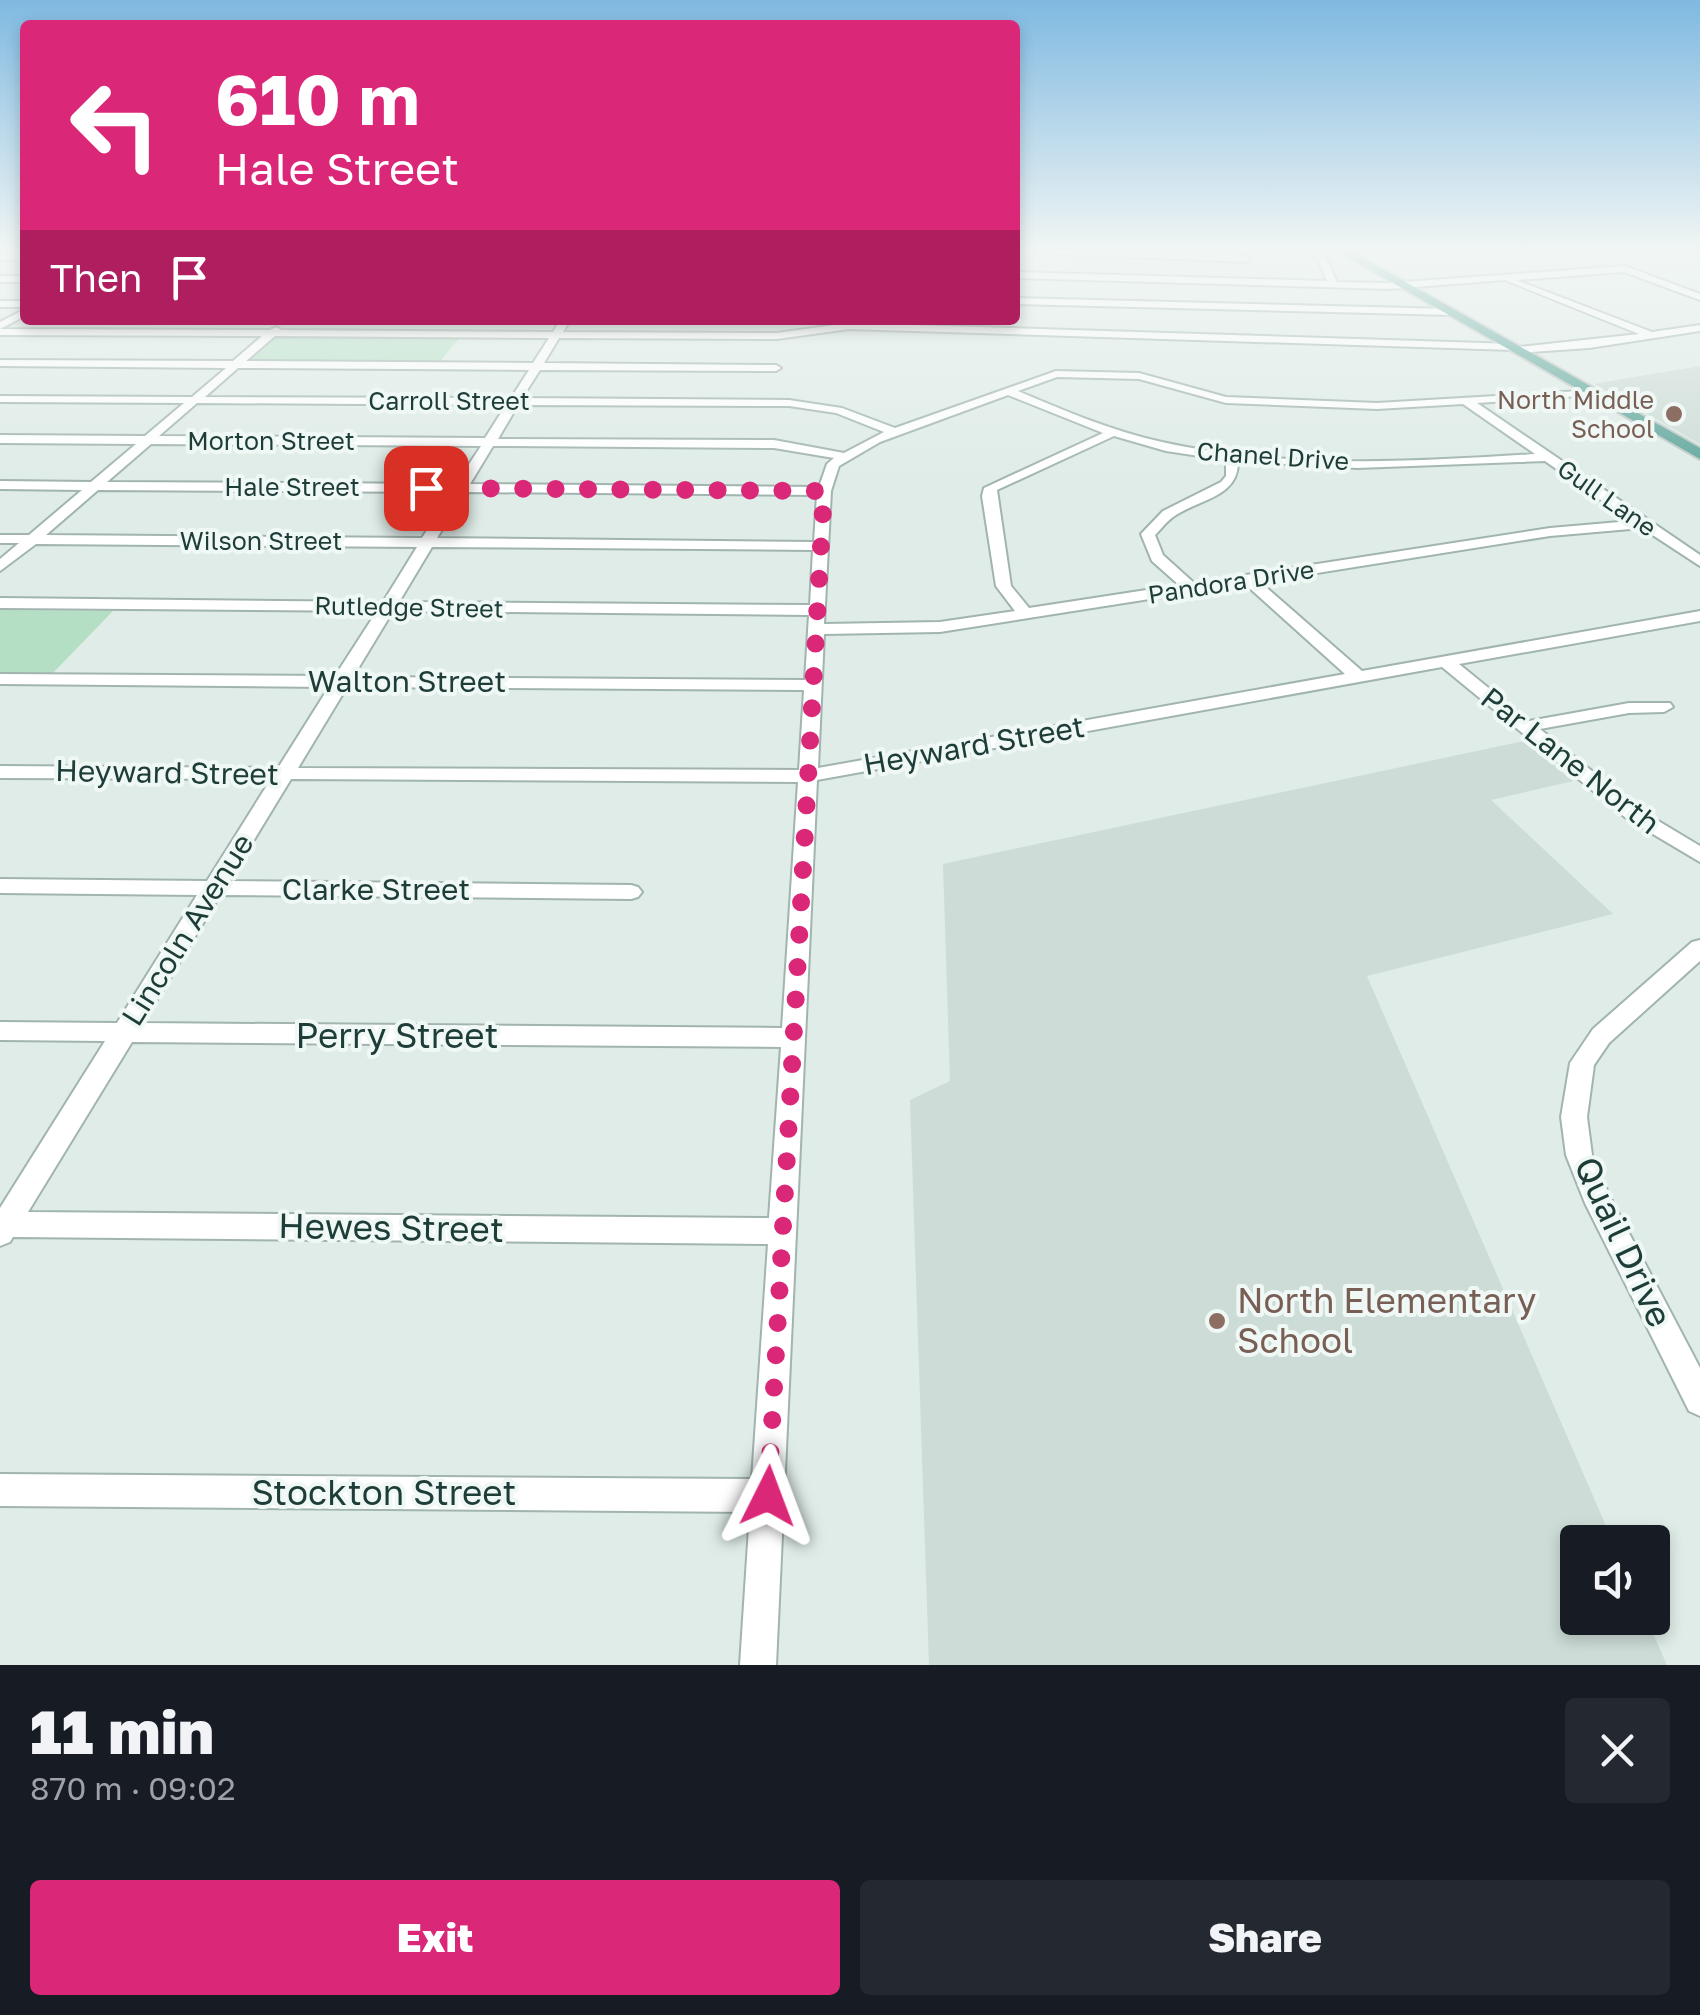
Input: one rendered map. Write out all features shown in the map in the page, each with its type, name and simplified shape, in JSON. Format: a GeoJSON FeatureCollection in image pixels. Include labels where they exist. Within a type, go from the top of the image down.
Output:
{"type":"FeatureCollection","features":[{"type":"Feature","properties":{"kind":"main road"},"geometry":{"type":"LineString","coordinates":[[1476,326],[1700,454]]}},
{"type":"Feature","properties":{"kind":"street"},"geometry":{"type":"LineString","coordinates":[[0,566],[281,326]]}},
{"type":"Feature","properties":{"kind":"street"},"geometry":{"type":"LineString","coordinates":[[0,329],[273,333],[560,328],[788,336],[849,326],[1516,348],[1589,346],[1700,328]]}},
{"type":"Feature","properties":{"kind":"street"},"geometry":{"type":"LineString","coordinates":[[1253,326],[1260,340]]}},
{"type":"Feature","properties":{"kind":"street"},"geometry":{"type":"LineString","coordinates":[[1626,326],[1652,336]]}},
{"type":"Feature","properties":{"kind":"street","name":"Lincoln Avenue"},"geometry":{"type":"LineString","coordinates":[[2,1227],[560,328]]}},
{"type":"Feature","properties":{"kind":"street"},"geometry":{"type":"LineString","coordinates":[[0,363],[776,368]]}},
{"type":"Feature","properties":{"kind":"street"},"geometry":{"type":"LineString","coordinates":[[758,1665],[827,475],[842,456],[894,432],[1041,378],[1069,373],[1139,376],[1226,400],[1377,406],[1594,392]]}},
{"type":"Feature","properties":{"kind":"street","name":"Chanel Drive"},"geometry":{"type":"LineString","coordinates":[[1007,391],[1114,432],[1165,446],[1232,456],[1428,465],[1549,458]]}},
{"type":"Feature","properties":{"kind":"street","name":"Carroll Street"},"geometry":{"type":"LineString","coordinates":[[0,399],[789,403],[854,414],[894,432]]}},
{"type":"Feature","properties":{"kind":"street","name":"Gull Lane"},"geometry":{"type":"LineString","coordinates":[[1465,400],[1700,562]]}},
{"type":"Feature","properties":{"kind":"street"},"geometry":{"type":"LineString","coordinates":[[1025,614],[1004,586],[988,496],[990,488],[1114,432]]}},
{"type":"Feature","properties":{"kind":"street","name":"Morton Street"},"geometry":{"type":"LineString","coordinates":[[0,439],[774,444],[842,456]]}},
{"type":"Feature","properties":{"kind":"street"},"geometry":{"type":"LineString","coordinates":[[1191,588],[1156,555],[1148,544],[1148,534],[1168,514],[1226,485],[1232,476],[1232,456]]}},
{"type":"Feature","properties":{"kind":"street","name":"Hale Street"},"geometry":{"type":"LineString","coordinates":[[0,485],[824,491]]}},
{"type":"Feature","properties":{"kind":"street","name":"Pandora Drive"},"geometry":{"type":"LineString","coordinates":[[818,620],[915,629],[1564,530],[1645,524]]}},
{"type":"Feature","properties":{"kind":"street","name":"Wilson Street"},"geometry":{"type":"LineString","coordinates":[[0,539],[822,546]]}},
{"type":"Feature","properties":{"kind":"street"},"geometry":{"type":"LineString","coordinates":[[1248,580],[1358,677]]}},
{"type":"Feature","properties":{"kind":"street","name":"Rutledge Street"},"geometry":{"type":"LineString","coordinates":[[0,603],[390,607],[818,620]]}},
{"type":"Feature","properties":{"kind":"street","name":"Heyward Street"},"geometry":{"type":"LineString","coordinates":[[0,772],[808,776],[1700,616]]}},
{"type":"Feature","properties":{"kind":"street","name":"Par Lane North"},"geometry":{"type":"LineString","coordinates":[[1445,661],[1657,832],[1700,855]]}},
{"type":"Feature","properties":{"kind":"street","name":"Walton Street"},"geometry":{"type":"LineString","coordinates":[[0,679],[813,685]]}},
{"type":"Feature","properties":{"kind":"street"},"geometry":{"type":"LineString","coordinates":[[1524,727],[1630,708],[1664,707]]}},
{"type":"Feature","properties":{"kind":"street","name":"Clarke Street"},"geometry":{"type":"LineString","coordinates":[[0,886],[631,892]]}},
{"type":"Feature","properties":{"kind":"street","name":"Quail Drive"},"geometry":{"type":"LineString","coordinates":[[1699,951],[1601,1036],[1582,1063],[1574,1117],[1579,1155],[1599,1203],[1700,1400]]}},
{"type":"Feature","properties":{"kind":"street","name":"Perry Street"},"geometry":{"type":"LineString","coordinates":[[0,1032],[794,1038]]}},
{"type":"Feature","properties":{"kind":"street","name":"Hewes Street"},"geometry":{"type":"LineString","coordinates":[[2,1227],[782,1232]]}},
{"type":"Feature","properties":{"kind":"street","name":"Stockton Street"},"geometry":{"type":"LineString","coordinates":[[0,1490],[768,1496]]}},
{"type":"Feature","properties":{"kind":"shaded area","name":"North Middle School"},"geometry":{"type":"Polygon","coordinates":[[[1700,366],[1700,444],[1594,384],[1700,366]]]}},
{"type":"Feature","properties":{"kind":"shaded area","name":"North Elementary School"},"geometry":{"type":"Polygon","coordinates":[[[1524,741],[1573,781],[1491,800],[1613,914],[1367,976],[1606,1525],[1560,1525],[1560,1635],[1654,1635],[1667,1665],[929,1665],[910,1100],[950,1081],[943,864],[1524,741]]]}},
{"type":"Feature","properties":{"kind":"green space"},"geometry":{"type":"Polygon","coordinates":[[[274,336],[460,337],[438,364],[243,363],[274,336]]]}},
{"type":"Feature","properties":{"kind":"green space"},"geometry":{"type":"Polygon","coordinates":[[[0,610],[113,611],[50,676],[0,675],[0,610]]]}},
{"type":"Feature","properties":{"kind":"place","name":"North Middle School"},"geometry":{"type":"Point","coordinates":[1674,414]}},
{"type":"Feature","properties":{"kind":"place","name":"North Elementary School"},"geometry":{"type":"Point","coordinates":[1217,1321]}},
{"type":"Feature","properties":{"kind":"route"},"geometry":{"type":"LineString","coordinates":[[426,488],[824,491],[768,1496]]}}]}
